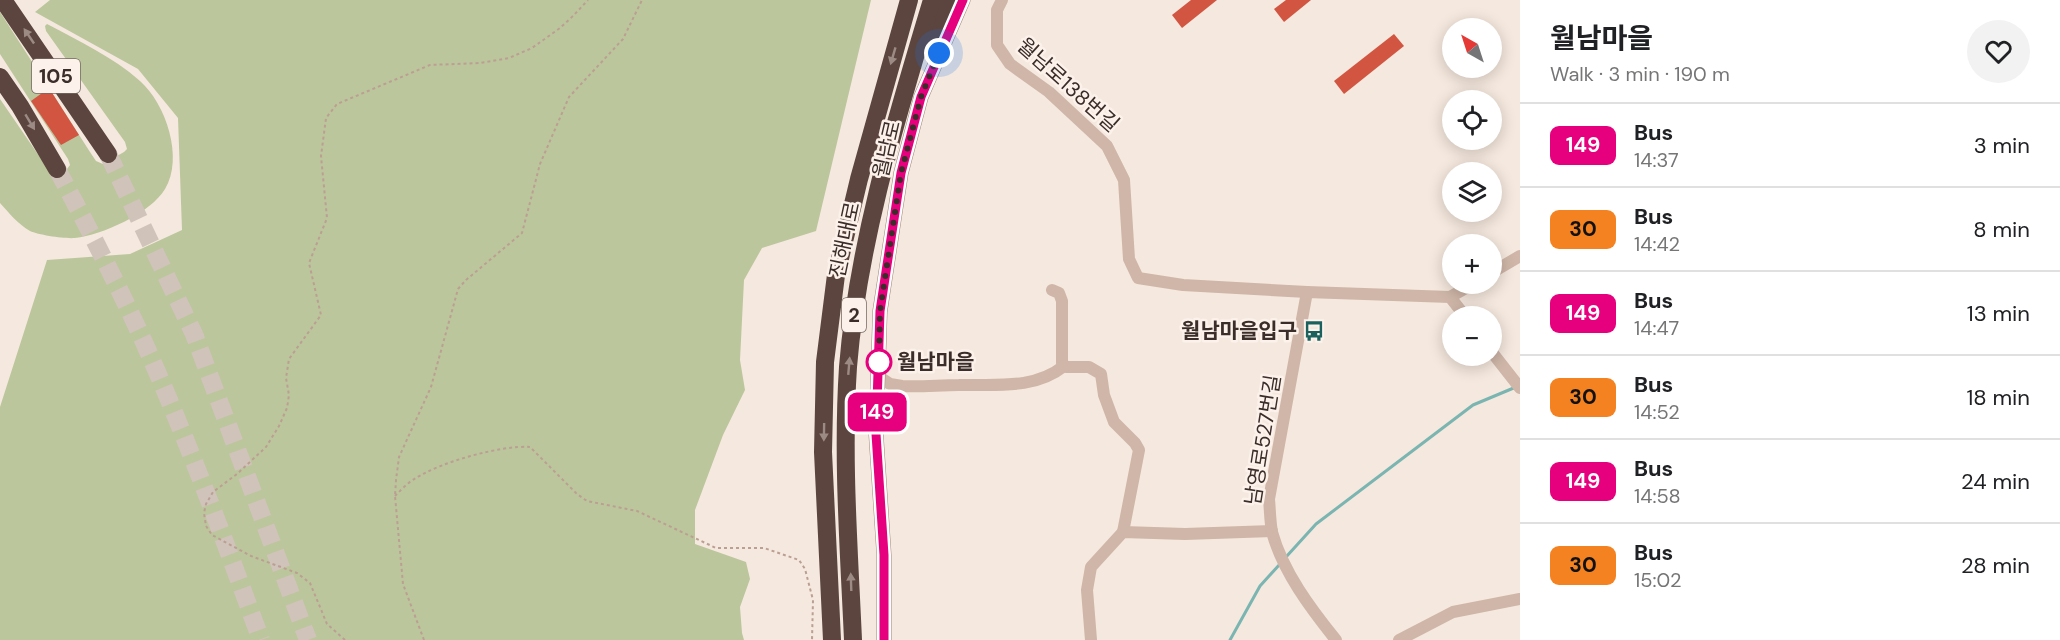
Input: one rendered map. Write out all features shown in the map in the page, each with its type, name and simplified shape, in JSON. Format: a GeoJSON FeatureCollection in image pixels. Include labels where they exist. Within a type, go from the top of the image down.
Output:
{"type":"FeatureCollection","features":[{"type":"Feature","properties":{"kind":"highway","name":"105"},"geometry":{"type":"LineString","coordinates":[[3,0],[108,154]]}},
{"type":"Feature","properties":{"kind":"highway","name":"진해대로"},"geometry":{"type":"LineString","coordinates":[[832,640],[823,452],[825,362],[836,275],[859,179],[909,0]]}},
{"type":"Feature","properties":{"kind":"highway","name":"진해대로"},"geometry":{"type":"LineString","coordinates":[[853,640],[845,455],[849,367],[858,283],[880,188],[932,0]]}},
{"type":"Feature","properties":{"kind":"highway"},"geometry":{"type":"LineString","coordinates":[[911,70],[951,0]]}},
{"type":"Feature","properties":{"kind":"highway","name":"105"},"geometry":{"type":"LineString","coordinates":[[0,77],[57,169]]}},
{"type":"Feature","properties":{"kind":"main road","name":"월남로"},"geometry":{"type":"LineString","coordinates":[[884,640],[884,555],[876,434],[880,311],[901,173],[921,97],[963,0]]}},
{"type":"Feature","properties":{"kind":"street","name":"월남로138번길"},"geometry":{"type":"LineString","coordinates":[[1002,0],[998,10],[997,45],[1010,64],[1049,92],[1107,146],[1124,180],[1130,259],[1138,278],[1184,285],[1307,292]]}},
{"type":"Feature","properties":{"kind":"street"},"geometry":{"type":"LineString","coordinates":[[1502,267],[1520,256]]}},
{"type":"Feature","properties":{"kind":"street"},"geometry":{"type":"LineString","coordinates":[[1052,290],[1059,293],[1062,301],[1061,346],[1064,366]]}},
{"type":"Feature","properties":{"kind":"street"},"geometry":{"type":"LineString","coordinates":[[1307,292],[1450,297],[1455,294]]}},
{"type":"Feature","properties":{"kind":"street","name":"남영로527번길"},"geometry":{"type":"LineString","coordinates":[[1123,532],[1185,534],[1272,531],[1269,499],[1307,292]]}},
{"type":"Feature","properties":{"kind":"street"},"geometry":{"type":"LineString","coordinates":[[1450,297],[1457,306]]}},
{"type":"Feature","properties":{"kind":"street"},"geometry":{"type":"LineString","coordinates":[[1502,365],[1516,383]]}},
{"type":"Feature","properties":{"kind":"street"},"geometry":{"type":"LineString","coordinates":[[878,376],[890,384],[902,386],[1005,386],[1041,378],[1064,366],[1089,367],[1101,374],[1104,395],[1114,422],[1137,446],[1138,460],[1123,532],[1091,567],[1087,590],[1091,640]]}},
{"type":"Feature","properties":{"kind":"street"},"geometry":{"type":"LineString","coordinates":[[1272,531],[1280,552],[1312,611],[1336,640]]}},
{"type":"Feature","properties":{"kind":"street"},"geometry":{"type":"LineString","coordinates":[[1400,640],[1453,612],[1520,598]]}},
{"type":"Feature","properties":{"kind":"path"},"geometry":{"type":"LineString","coordinates":[[345,640],[327,624],[310,583],[297,573],[251,556],[212,536],[206,526],[204,513],[213,492],[237,474],[266,447],[279,426],[287,408],[289,395],[286,378],[289,359],[321,315],[309,263],[327,218],[321,156],[326,118],[337,104],[430,65],[480,63],[508,58],[532,48],[567,22],[588,0]]}},
{"type":"Feature","properties":{"kind":"path"},"geometry":{"type":"LineString","coordinates":[[424,640],[403,584],[394,496],[399,457],[431,387],[458,289],[522,233],[540,164],[568,97],[623,39],[642,0]]}},
{"type":"Feature","properties":{"kind":"path"},"geometry":{"type":"LineString","coordinates":[[394,496],[415,478],[448,463],[516,446],[530,447],[586,501],[637,512],[716,548],[764,548],[799,560],[805,569],[813,600],[812,640]]}},
{"type":"Feature","properties":{"kind":"green space"},"geometry":{"type":"Polygon","coordinates":[[[50,0],[871,0],[816,231],[762,248],[744,280],[740,360],[745,390],[723,435],[695,510],[695,544],[746,562],[750,579],[740,607],[744,640],[0,640],[0,407],[47,260],[130,254],[182,230],[178,118],[138,69],[35,12],[50,0]]]}},
{"type":"Feature","properties":{"kind":"green space"},"geometry":{"type":"Polygon","coordinates":[[[0,12],[96,161],[103,164],[124,152],[127,149],[125,142],[46,31],[45,26],[47,24],[107,57],[130,72],[149,91],[164,117],[172,147],[173,162],[165,189],[149,206],[112,228],[71,238],[30,231],[0,203],[0,99],[48,169],[54,173],[67,169],[70,165],[0,54],[0,12]]]}},
{"type":"Feature","properties":{"kind":"building"},"geometry":{"type":"Polygon","coordinates":[[[1191,0],[1217,0],[1182,28],[1172,15],[1191,0]]]}},
{"type":"Feature","properties":{"kind":"building"},"geometry":{"type":"Polygon","coordinates":[[[1286,0],[1311,0],[1284,22],[1274,9],[1286,0]]]}},
{"type":"Feature","properties":{"kind":"building"},"geometry":{"type":"Polygon","coordinates":[[[1394,34],[1404,46],[1344,94],[1334,81],[1394,34]]]}},
{"type":"Feature","properties":{"kind":"building"},"geometry":{"type":"Polygon","coordinates":[[[49,88],[79,135],[61,145],[31,101],[49,88]]]}},
{"type":"Feature","properties":{"kind":"waterway"},"geometry":{"type":"LineString","coordinates":[[1286,557],[1316,524],[1473,405],[1516,387]]}},
{"type":"Feature","properties":{"kind":"waterway"},"geometry":{"type":"LineString","coordinates":[[1230,640],[1260,586],[1280,564]]}},
{"type":"Feature","properties":{"kind":"tunnel"},"geometry":{"type":"LineString","coordinates":[[108,154],[194,334],[308,640]]}},
{"type":"Feature","properties":{"kind":"tunnel"},"geometry":{"type":"LineString","coordinates":[[57,169],[143,340],[205,489],[261,640]]}},
{"type":"Feature","properties":{"kind":"bus line","name":"149"},"geometry":{"type":"LineString","coordinates":[[884,640],[884,555],[876,434],[880,311],[901,173],[921,97],[963,0]]}},
{"type":"Feature","properties":{"kind":"place","name":"월남마을입구"},"geometry":{"type":"Point","coordinates":[1314,331]}},
{"type":"Feature","properties":{"kind":"place","name":"월남마을"},"geometry":{"type":"Point","coordinates":[879,362]}},
{"type":"Feature","properties":{"kind":"route"},"geometry":{"type":"LineString","coordinates":[[879,362],[880,311],[901,173],[921,97],[939,53]]}}]}
